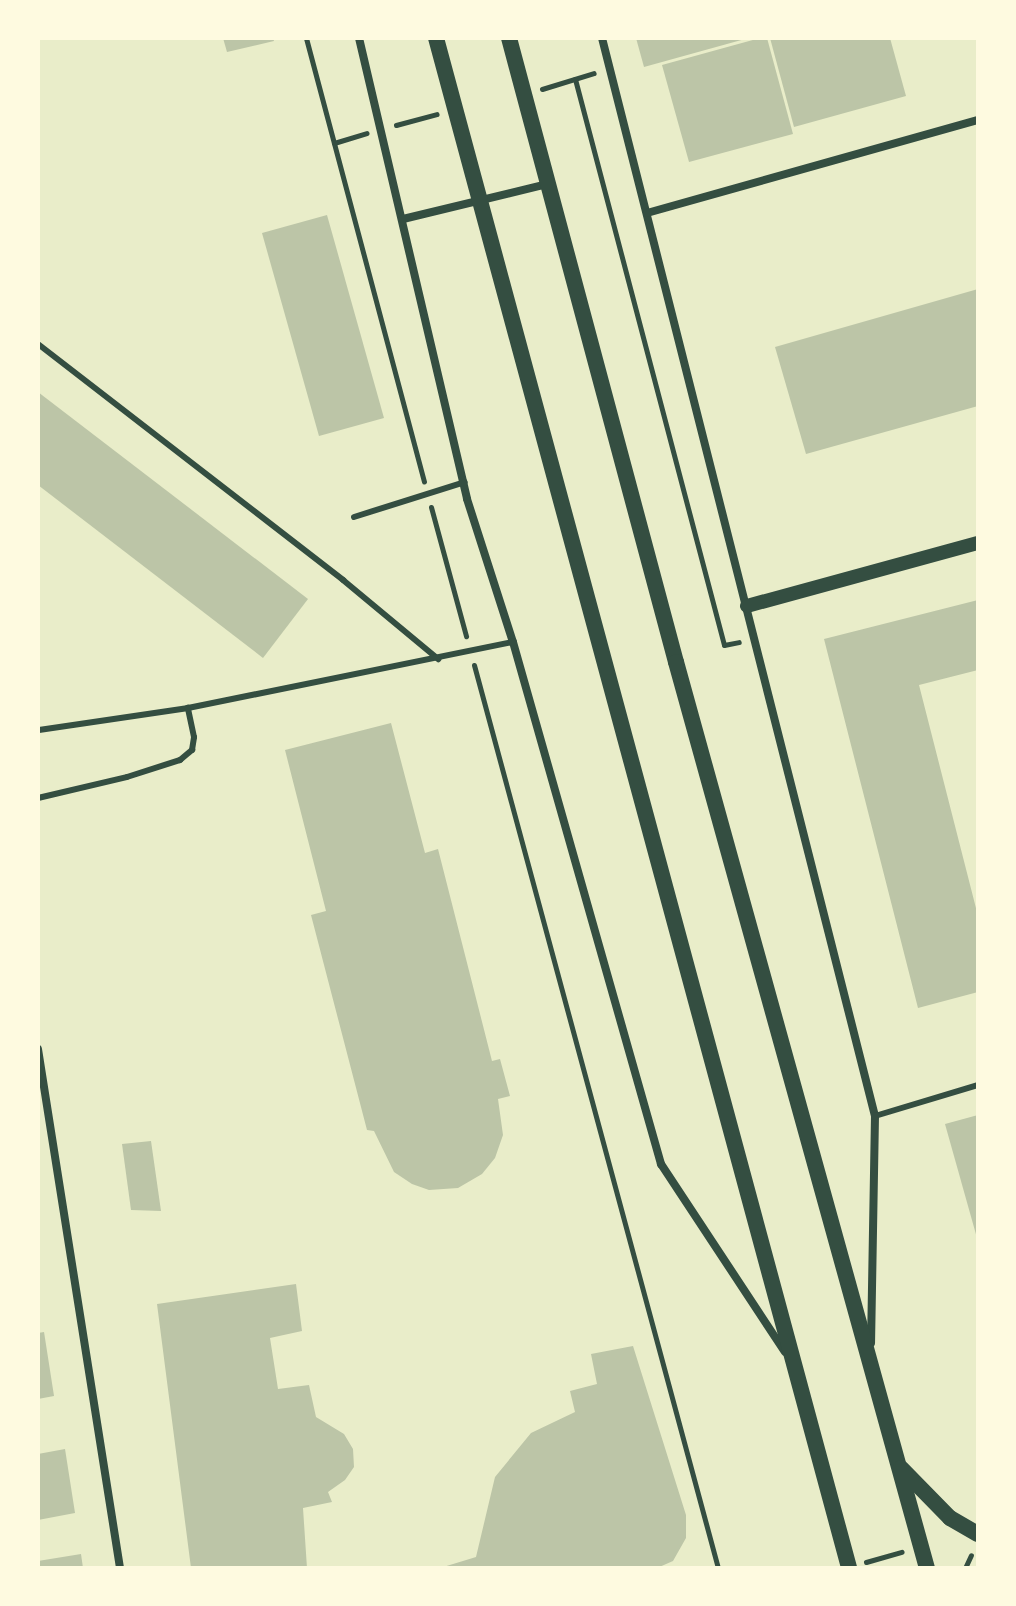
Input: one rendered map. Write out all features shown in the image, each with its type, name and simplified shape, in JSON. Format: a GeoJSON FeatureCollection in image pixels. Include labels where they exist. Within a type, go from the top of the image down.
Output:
{"type":"FeatureCollection","features":[{"type":"Feature","properties":{"kind":"main road"},"geometry":{"type":"LineString","coordinates":[[436,38],[849,1568]]}},
{"type":"Feature","properties":{"kind":"main road"},"geometry":{"type":"LineString","coordinates":[[509,38],[927,1568]]}},
{"type":"Feature","properties":{"kind":"main road"},"geometry":{"type":"LineString","coordinates":[[900,1467],[950,1518],[978,1534]]}},
{"type":"Feature","properties":{"kind":"street"},"geometry":{"type":"LineString","coordinates":[[359,38],[467,499],[513,642],[661,1164],[794,1366]]}},
{"type":"Feature","properties":{"kind":"street"},"geometry":{"type":"LineString","coordinates":[[602,38],[875,1116],[870,1359]]}},
{"type":"Feature","properties":{"kind":"street"},"geometry":{"type":"LineString","coordinates":[[647,213],[978,120]]}},
{"type":"Feature","properties":{"kind":"street"},"geometry":{"type":"LineString","coordinates":[[403,219],[548,184]]}},
{"type":"Feature","properties":{"kind":"street"},"geometry":{"type":"LineString","coordinates":[[747,606],[978,543]]}},
{"type":"Feature","properties":{"kind":"street"},"geometry":{"type":"LineString","coordinates":[[38,1049],[120,1568]]}},
{"type":"Feature","properties":{"kind":"lane"},"geometry":{"type":"LineString","coordinates":[[38,344],[343,580],[438,659]]}},
{"type":"Feature","properties":{"kind":"lane"},"geometry":{"type":"LineString","coordinates":[[354,517],[465,482]]}},
{"type":"Feature","properties":{"kind":"lane"},"geometry":{"type":"LineString","coordinates":[[39,730],[188,708],[513,642]]}},
{"type":"Feature","properties":{"kind":"lane"},"geometry":{"type":"LineString","coordinates":[[38,798],[127,777],[180,760],[192,750],[194,737],[188,708]]}},
{"type":"Feature","properties":{"kind":"lane"},"geometry":{"type":"LineString","coordinates":[[875,1116],[978,1085]]}},
{"type":"Feature","properties":{"kind":"path"},"geometry":{"type":"LineString","coordinates":[[306,38],[718,1568]]}},
{"type":"Feature","properties":{"kind":"path"},"geometry":{"type":"LineString","coordinates":[[524,94],[610,68]]}},
{"type":"Feature","properties":{"kind":"path"},"geometry":{"type":"LineString","coordinates":[[575,79],[724,645],[755,639]]}},
{"type":"Feature","properties":{"kind":"path"},"geometry":{"type":"LineString","coordinates":[[965,1568],[971,1555]]}},
{"type":"Feature","properties":{"kind":"building"},"geometry":{"type":"Polygon","coordinates":[[[223,38],[273,38],[274,41],[227,52],[223,38]]]}},
{"type":"Feature","properties":{"kind":"building"},"geometry":{"type":"Polygon","coordinates":[[[636,38],[745,38],[745,39],[644,67],[636,38]]]}},
{"type":"Feature","properties":{"kind":"building"},"geometry":{"type":"Polygon","coordinates":[[[767,38],[793,134],[689,162],[662,65],[767,38]]]}},
{"type":"Feature","properties":{"kind":"building"},"geometry":{"type":"Polygon","coordinates":[[[770,38],[890,38],[906,96],[794,127],[770,38]]]}},
{"type":"Feature","properties":{"kind":"building"},"geometry":{"type":"Polygon","coordinates":[[[327,215],[384,418],[319,436],[262,233],[327,215]]]}},
{"type":"Feature","properties":{"kind":"building"},"geometry":{"type":"Polygon","coordinates":[[[978,289],[978,406],[806,454],[775,347],[978,289]]]}},
{"type":"Feature","properties":{"kind":"building"},"geometry":{"type":"Polygon","coordinates":[[[38,392],[308,599],[263,658],[38,485],[38,392]]]}},
{"type":"Feature","properties":{"kind":"building"},"geometry":{"type":"Polygon","coordinates":[[[978,600],[978,670],[919,685],[978,916],[978,992],[918,1008],[824,639],[978,600]]]}},
{"type":"Feature","properties":{"kind":"building"},"geometry":{"type":"Polygon","coordinates":[[[391,723],[425,853],[438,849],[492,1061],[500,1059],[510,1096],[498,1099],[503,1135],[495,1158],[482,1174],[458,1188],[429,1190],[412,1184],[394,1172],[374,1131],[367,1130],[311,915],[326,911],[285,750],[391,723]]]}},
{"type":"Feature","properties":{"kind":"building"},"geometry":{"type":"Polygon","coordinates":[[[978,1115],[978,1238],[977,1238],[945,1124],[978,1115]]]}},
{"type":"Feature","properties":{"kind":"building"},"geometry":{"type":"Polygon","coordinates":[[[151,1141],[161,1211],[131,1210],[122,1144],[151,1141]]]}},
{"type":"Feature","properties":{"kind":"building"},"geometry":{"type":"Polygon","coordinates":[[[296,1284],[302,1331],[270,1338],[278,1389],[309,1385],[316,1417],[344,1434],[353,1449],[354,1467],[345,1480],[328,1492],[332,1502],[303,1508],[307,1568],[191,1568],[157,1304],[296,1284]]]}},
{"type":"Feature","properties":{"kind":"building"},"geometry":{"type":"Polygon","coordinates":[[[44,1332],[54,1396],[38,1399],[38,1333],[44,1332]]]}},
{"type":"Feature","properties":{"kind":"building"},"geometry":{"type":"Polygon","coordinates":[[[633,1346],[686,1515],[686,1538],[673,1561],[657,1568],[440,1568],[476,1557],[495,1477],[531,1433],[575,1412],[570,1391],[597,1384],[591,1354],[633,1346]]]}},
{"type":"Feature","properties":{"kind":"building"},"geometry":{"type":"Polygon","coordinates":[[[65,1449],[75,1513],[38,1520],[38,1454],[65,1449]]]}},
{"type":"Feature","properties":{"kind":"building"},"geometry":{"type":"Polygon","coordinates":[[[81,1554],[83,1568],[38,1568],[38,1561],[81,1554]]]}}]}
